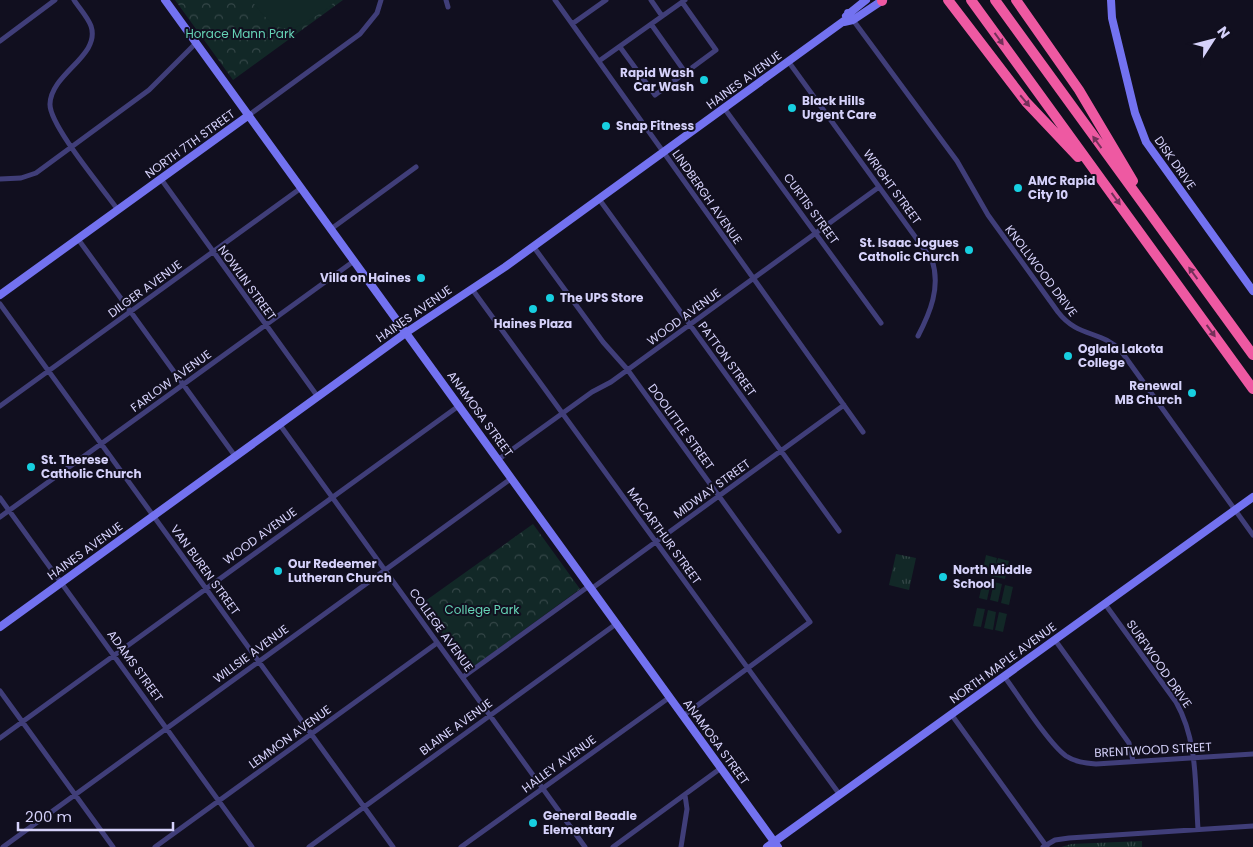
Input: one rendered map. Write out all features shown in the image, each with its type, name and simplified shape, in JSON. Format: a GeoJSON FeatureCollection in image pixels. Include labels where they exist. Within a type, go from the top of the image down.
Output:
{"type":"FeatureCollection","features":[{"type":"Feature","properties":{"kind":"highway"},"geometry":{"type":"LineString","coordinates":[[950,0],[1026,102],[1089,171],[1102,180]]}},
{"type":"Feature","properties":{"kind":"highway"},"geometry":{"type":"LineString","coordinates":[[971,0],[1253,389]]}},
{"type":"Feature","properties":{"kind":"highway"},"geometry":{"type":"LineString","coordinates":[[995,0],[1253,355]]}},
{"type":"Feature","properties":{"kind":"highway"},"geometry":{"type":"LineString","coordinates":[[1016,0],[1079,90],[1167,237]]}},
{"type":"Feature","properties":{"kind":"main road","name":"ANAMOSA STREET"},"geometry":{"type":"LineString","coordinates":[[165,0],[776,844]]}},
{"type":"Feature","properties":{"kind":"main road"},"geometry":{"type":"LineString","coordinates":[[851,17],[866,0]]}},
{"type":"Feature","properties":{"kind":"main road"},"geometry":{"type":"LineString","coordinates":[[851,17],[880,0]]}},
{"type":"Feature","properties":{"kind":"main road","name":"DISK DRIVE"},"geometry":{"type":"LineString","coordinates":[[1111,0],[1114,26],[1142,134],[1253,291]]}},
{"type":"Feature","properties":{"kind":"main road","name":"HAINES AVENUE"},"geometry":{"type":"LineString","coordinates":[[0,627],[407,332],[533,246],[851,17]]}},
{"type":"Feature","properties":{"kind":"main road","name":"NORTH 7TH STREET"},"geometry":{"type":"LineString","coordinates":[[0,295],[248,115]]}},
{"type":"Feature","properties":{"kind":"main road","name":"NORTH MAPLE AVENUE"},"geometry":{"type":"LineString","coordinates":[[766,847],[776,844],[951,714],[1253,497]]}},
{"type":"Feature","properties":{"kind":"street"},"geometry":{"type":"LineString","coordinates":[[0,41],[55,0]]}},
{"type":"Feature","properties":{"kind":"street"},"geometry":{"type":"LineString","coordinates":[[74,0],[91,26],[92,41],[55,86],[50,104],[54,120],[118,210]]}},
{"type":"Feature","properties":{"kind":"street","name":"NORTH 7TH STREET"},"geometry":{"type":"LineString","coordinates":[[248,115],[360,34],[377,13],[381,0]]}},
{"type":"Feature","properties":{"kind":"street"},"geometry":{"type":"LineString","coordinates":[[446,0],[448,7]]}},
{"type":"Feature","properties":{"kind":"street","name":"LINDBERGH AVENUE"},"geometry":{"type":"LineString","coordinates":[[555,0],[863,432]]}},
{"type":"Feature","properties":{"kind":"street"},"geometry":{"type":"LineString","coordinates":[[572,24],[606,0]]}},
{"type":"Feature","properties":{"kind":"street"},"geometry":{"type":"LineString","coordinates":[[651,0],[662,16]]}},
{"type":"Feature","properties":{"kind":"street"},"geometry":{"type":"LineString","coordinates":[[599,61],[620,46],[651,24],[683,1],[716,50],[655,95],[620,46]]}},
{"type":"Feature","properties":{"kind":"street","name":"KNOLLWOOD DRIVE"},"geometry":{"type":"LineString","coordinates":[[851,17],[957,161],[988,215],[1058,312],[1071,327],[1106,339],[1121,351],[1253,535]]}},
{"type":"Feature","properties":{"kind":"street"},"geometry":{"type":"LineString","coordinates":[[651,24],[685,72]]}},
{"type":"Feature","properties":{"kind":"street"},"geometry":{"type":"LineString","coordinates":[[0,179],[29,176],[149,90],[196,43]]}},
{"type":"Feature","properties":{"kind":"street","name":"WRIGHT STREET"},"geometry":{"type":"LineString","coordinates":[[788,61],[928,253],[934,267],[934,298],[918,336]]}},
{"type":"Feature","properties":{"kind":"street","name":"CURTIS STREET"},"geometry":{"type":"LineString","coordinates":[[724,108],[881,323]]}},
{"type":"Feature","properties":{"kind":"street"},"geometry":{"type":"LineString","coordinates":[[331,229],[416,167]]}},
{"type":"Feature","properties":{"kind":"street","name":"NOWLIN STREET"},"geometry":{"type":"LineString","coordinates":[[161,179],[318,397]]}},
{"type":"Feature","properties":{"kind":"street","name":"DILGER AVENUE"},"geometry":{"type":"LineString","coordinates":[[0,406],[301,188]]}},
{"type":"Feature","properties":{"kind":"street","name":"WOOD AVENUE"},"geometry":{"type":"LineString","coordinates":[[498,459],[690,325],[879,188]]}},
{"type":"Feature","properties":{"kind":"street","name":"PATTON STREET"},"geometry":{"type":"LineString","coordinates":[[598,199],[840,531]]}},
{"type":"Feature","properties":{"kind":"street"},"geometry":{"type":"LineString","coordinates":[[78,240],[235,456]]}},
{"type":"Feature","properties":{"kind":"street","name":"DOOLITTLE STREET"},"geometry":{"type":"LineString","coordinates":[[533,246],[603,342],[627,369],[810,622],[748,669]]}},
{"type":"Feature","properties":{"kind":"street","name":"FARLOW AVENUE"},"geometry":{"type":"LineString","coordinates":[[0,517],[354,260]]}},
{"type":"Feature","properties":{"kind":"street","name":"MACARTHUR STREET"},"geometry":{"type":"LineString","coordinates":[[472,289],[840,795]]}},
{"type":"Feature","properties":{"kind":"street","name":"VAN BUREN STREET"},"geometry":{"type":"LineString","coordinates":[[0,304],[393,847]]}},
{"type":"Feature","properties":{"kind":"street","name":"WOOD AVENUE"},"geometry":{"type":"LineString","coordinates":[[0,738],[460,405]]}},
{"type":"Feature","properties":{"kind":"street","name":"MIDWAY STREET"},"geometry":{"type":"LineString","coordinates":[[463,677],[656,542],[844,405]]}},
{"type":"Feature","properties":{"kind":"street","name":"COLLEGE AVENUE"},"geometry":{"type":"LineString","coordinates":[[280,425],[585,847]]}},
{"type":"Feature","properties":{"kind":"street","name":"WILLSIE AVENUE"},"geometry":{"type":"LineString","coordinates":[[3,847],[512,478]]}},
{"type":"Feature","properties":{"kind":"street","name":"ADAMS STREET"},"geometry":{"type":"LineString","coordinates":[[0,498],[252,847]]}},
{"type":"Feature","properties":{"kind":"street","name":"SURFWOOD DRIVE"},"geometry":{"type":"LineString","coordinates":[[1105,604],[1176,702],[1189,729],[1194,758],[1198,829]]}},
{"type":"Feature","properties":{"kind":"street","name":"BLAINE AVENUE"},"geometry":{"type":"LineString","coordinates":[[309,847],[616,624]]}},
{"type":"Feature","properties":{"kind":"street"},"geometry":{"type":"LineString","coordinates":[[1055,640],[1129,743],[1133,761]]}},
{"type":"Feature","properties":{"kind":"street","name":"LEMMON AVENUE"},"geometry":{"type":"LineString","coordinates":[[155,847],[437,643]]}},
{"type":"Feature","properties":{"kind":"street"},"geometry":{"type":"LineString","coordinates":[[683,716],[748,669]]}},
{"type":"Feature","properties":{"kind":"street","name":"BRENTWOOD STREET"},"geometry":{"type":"LineString","coordinates":[[1004,676],[1055,745],[1066,756],[1080,762],[1096,764],[1253,754]]}},
{"type":"Feature","properties":{"kind":"street"},"geometry":{"type":"LineString","coordinates":[[0,691],[113,847]]}},
{"type":"Feature","properties":{"kind":"street","name":"HALLEY AVENUE"},"geometry":{"type":"LineString","coordinates":[[461,847],[670,697]]}},
{"type":"Feature","properties":{"kind":"street"},"geometry":{"type":"LineString","coordinates":[[951,714],[1046,846],[1061,838],[1253,826]]}},
{"type":"Feature","properties":{"kind":"street"},"geometry":{"type":"LineString","coordinates":[[613,847],[722,768]]}},
{"type":"Feature","properties":{"kind":"street"},"geometry":{"type":"LineString","coordinates":[[681,847],[687,809],[685,795]]}},
{"type":"Feature","properties":{"kind":"green space","name":"Horace Mann Park"},"geometry":{"type":"Polygon","coordinates":[[[175,0],[343,0],[233,80],[175,0]]]}},
{"type":"Feature","properties":{"kind":"green space"},"geometry":{"type":"Polygon","coordinates":[[[251,0],[335,0],[326,10],[303,24],[286,28],[272,23],[251,0]]]}},
{"type":"Feature","properties":{"kind":"green space","name":"College Park"},"geometry":{"type":"Polygon","coordinates":[[[533,524],[580,589],[469,670],[421,604],[533,524]]]}},
{"type":"Feature","properties":{"kind":"green space"},"geometry":{"type":"Polygon","coordinates":[[[896,554],[916,558],[909,590],[889,585],[896,554]]]}},
{"type":"Feature","properties":{"kind":"green space"},"geometry":{"type":"Polygon","coordinates":[[[986,555],[997,558],[995,567],[998,558],[1009,561],[1005,579],[982,574],[986,555]]]}},
{"type":"Feature","properties":{"kind":"green space"},"geometry":{"type":"Polygon","coordinates":[[[983,580],[991,582],[987,600],[979,598],[983,580]]]}},
{"type":"Feature","properties":{"kind":"green space"},"geometry":{"type":"Polygon","coordinates":[[[994,582],[1002,584],[998,602],[990,600],[994,582]]]}},
{"type":"Feature","properties":{"kind":"green space"},"geometry":{"type":"Polygon","coordinates":[[[1005,585],[1013,587],[1009,605],[1001,603],[1005,585]]]}},
{"type":"Feature","properties":{"kind":"green space"},"geometry":{"type":"Polygon","coordinates":[[[977,608],[985,609],[981,627],[973,626],[977,608]]]}},
{"type":"Feature","properties":{"kind":"green space"},"geometry":{"type":"Polygon","coordinates":[[[988,610],[996,612],[993,630],[984,628],[988,610]]]}},
{"type":"Feature","properties":{"kind":"green space"},"geometry":{"type":"Polygon","coordinates":[[[999,612],[1007,614],[1003,632],[995,630],[999,612]]]}},
{"type":"Feature","properties":{"kind":"green space"},"geometry":{"type":"Polygon","coordinates":[[[1142,841],[1142,847],[1061,847],[1071,844],[1142,841]]]}},
{"type":"Feature","properties":{"kind":"place","name":"Rapid Wash Car Wash"},"geometry":{"type":"Point","coordinates":[704,80]}},
{"type":"Feature","properties":{"kind":"place","name":"Black Hills Urgent Care"},"geometry":{"type":"Point","coordinates":[792,108]}},
{"type":"Feature","properties":{"kind":"place","name":"Snap Fitness"},"geometry":{"type":"Point","coordinates":[606,126]}},
{"type":"Feature","properties":{"kind":"place","name":"AMC Rapid City 10"},"geometry":{"type":"Point","coordinates":[1018,188]}},
{"type":"Feature","properties":{"kind":"place","name":"St. Isaac Jogues Catholic Church"},"geometry":{"type":"Point","coordinates":[969,250]}},
{"type":"Feature","properties":{"kind":"place","name":"Villa on Haines"},"geometry":{"type":"Point","coordinates":[421,278]}},
{"type":"Feature","properties":{"kind":"place","name":"The UPS Store"},"geometry":{"type":"Point","coordinates":[550,298]}},
{"type":"Feature","properties":{"kind":"place","name":"Haines Plaza"},"geometry":{"type":"Point","coordinates":[533,309]}},
{"type":"Feature","properties":{"kind":"place","name":"Oglala Lakota College"},"geometry":{"type":"Point","coordinates":[1068,356]}},
{"type":"Feature","properties":{"kind":"place","name":"Renewal MB Church"},"geometry":{"type":"Point","coordinates":[1192,393]}},
{"type":"Feature","properties":{"kind":"place","name":"St. Therese Catholic Church"},"geometry":{"type":"Point","coordinates":[31,467]}},
{"type":"Feature","properties":{"kind":"place","name":"Our Redeemer Lutheran Church"},"geometry":{"type":"Point","coordinates":[278,571]}},
{"type":"Feature","properties":{"kind":"place","name":"North Middle School"},"geometry":{"type":"Point","coordinates":[943,577]}},
{"type":"Feature","properties":{"kind":"place","name":"General Beadle Elementary"},"geometry":{"type":"Point","coordinates":[533,823]}}]}
